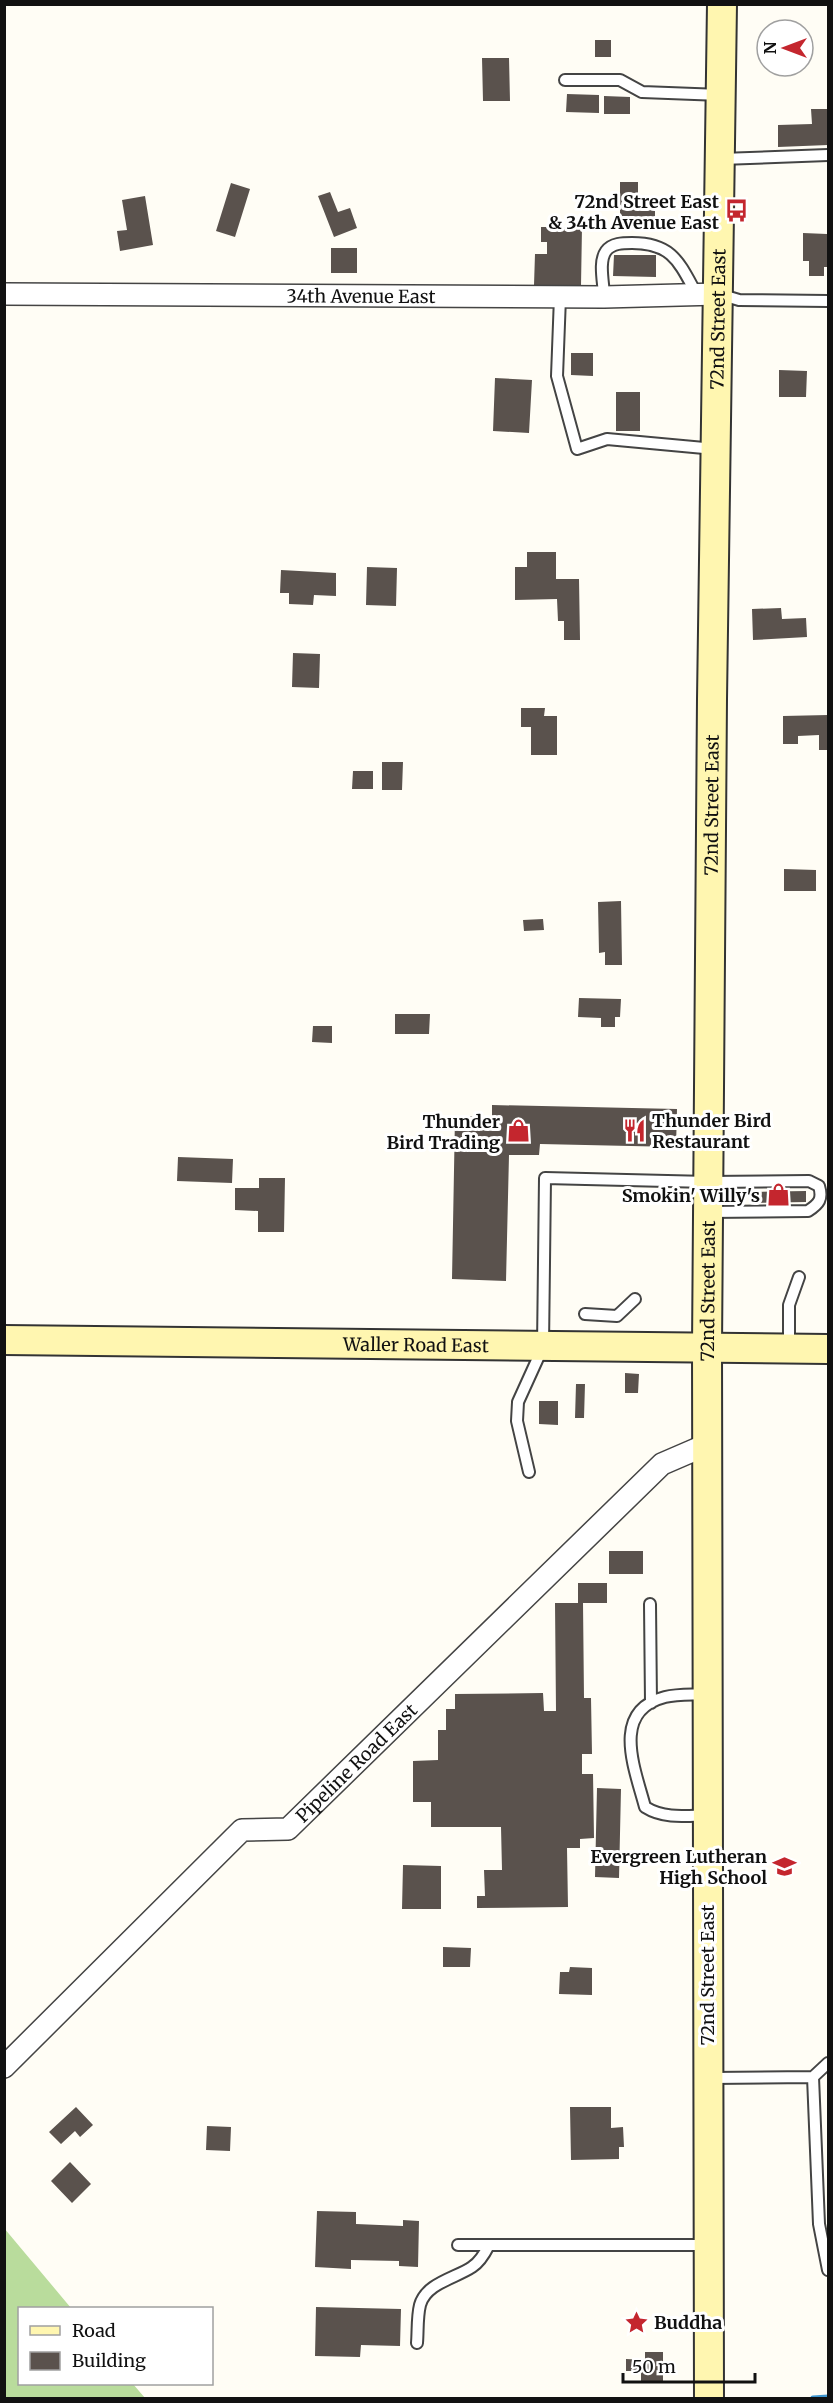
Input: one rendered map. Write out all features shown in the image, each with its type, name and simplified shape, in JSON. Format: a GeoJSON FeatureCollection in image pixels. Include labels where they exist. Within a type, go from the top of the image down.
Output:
{"type":"FeatureCollection","features":[{"type":"Feature","properties":{"kind":"main road","name":"72nd Street East"},"geometry":{"type":"LineString","coordinates":[[709,2398],[706,1445],[715,449],[707,294],[721,159],[722,4]]}},
{"type":"Feature","properties":{"kind":"main road","name":"Waller Road East"},"geometry":{"type":"LineString","coordinates":[[4,1340],[828,1349]]}},
{"type":"Feature","properties":{"kind":"street","name":"34th Avenue East"},"geometry":{"type":"LineString","coordinates":[[4,294],[604,297],[707,294]]}},
{"type":"Feature","properties":{"kind":"street","name":"Pipeline Road East"},"geometry":{"type":"LineString","coordinates":[[4,2067],[242,1830],[288,1830],[662,1464],[706,1445]]}},
{"type":"Feature","properties":{"kind":"lane"},"geometry":{"type":"LineString","coordinates":[[565,80],[620,80],[642,92],[721,95]]}},
{"type":"Feature","properties":{"kind":"lane"},"geometry":{"type":"LineString","coordinates":[[721,159],[828,155]]}},
{"type":"Feature","properties":{"kind":"lane"},"geometry":{"type":"LineString","coordinates":[[604,297],[602,269],[605,252],[612,245],[644,243],[663,248],[707,294],[739,300],[828,301]]}},
{"type":"Feature","properties":{"kind":"lane"},"geometry":{"type":"LineString","coordinates":[[560,297],[556,376],[577,449],[607,439],[715,449]]}},
{"type":"Feature","properties":{"kind":"lane"},"geometry":{"type":"LineString","coordinates":[[529,1472],[518,1421],[518,1402],[543,1347],[545,1178],[708,1182],[809,1181],[819,1186],[822,1195],[818,1204],[808,1211],[708,1212]]}},
{"type":"Feature","properties":{"kind":"lane"},"geometry":{"type":"LineString","coordinates":[[789,1349],[789,1305],[799,1277]]}},
{"type":"Feature","properties":{"kind":"lane"},"geometry":{"type":"LineString","coordinates":[[585,1314],[617,1316],[635,1299]]}},
{"type":"Feature","properties":{"kind":"lane"},"geometry":{"type":"LineString","coordinates":[[650,1604],[651,1703]]}},
{"type":"Feature","properties":{"kind":"lane"},"geometry":{"type":"LineString","coordinates":[[708,1694],[665,1697],[638,1711],[632,1720],[631,1751],[645,1807],[656,1814],[670,1816],[708,1815]]}},
{"type":"Feature","properties":{"kind":"lane"},"geometry":{"type":"LineString","coordinates":[[707,2078],[813,2077],[828,2063]]}},
{"type":"Feature","properties":{"kind":"lane"},"geometry":{"type":"LineString","coordinates":[[813,2077],[819,2224],[828,2270]]}},
{"type":"Feature","properties":{"kind":"lane"},"geometry":{"type":"LineString","coordinates":[[458,2245],[708,2245]]}},
{"type":"Feature","properties":{"kind":"lane"},"geometry":{"type":"LineString","coordinates":[[417,2343],[420,2305],[424,2296],[481,2260],[489,2245]]}},
{"type":"Feature","properties":{"kind":"green space"},"geometry":{"type":"Polygon","coordinates":[[[4,2228],[70,2307],[18,2307],[18,2385],[134,2385],[145,2398],[5,2398],[4,2228]]]}},
{"type":"Feature","properties":{"kind":"building"},"geometry":{"type":"Polygon","coordinates":[[[595,40],[611,40],[611,57],[595,57],[595,40]]]}},
{"type":"Feature","properties":{"kind":"building"},"geometry":{"type":"Polygon","coordinates":[[[482,58],[509,58],[510,101],[483,101],[482,58]]]}},
{"type":"Feature","properties":{"kind":"building"},"geometry":{"type":"Polygon","coordinates":[[[567,94],[599,95],[599,113],[566,112],[567,94]]]}},
{"type":"Feature","properties":{"kind":"building"},"geometry":{"type":"Polygon","coordinates":[[[604,96],[630,97],[630,114],[604,114],[604,96]]]}},
{"type":"Feature","properties":{"kind":"building"},"geometry":{"type":"Polygon","coordinates":[[[811,109],[828,109],[828,145],[778,147],[778,125],[812,124],[811,109]]]}},
{"type":"Feature","properties":{"kind":"building"},"geometry":{"type":"Polygon","coordinates":[[[620,182],[638,182],[638,206],[655,206],[655,221],[620,224],[620,182]]]}},
{"type":"Feature","properties":{"kind":"building"},"geometry":{"type":"Polygon","coordinates":[[[231,183],[250,189],[235,237],[216,231],[231,183]]]}},
{"type":"Feature","properties":{"kind":"building"},"geometry":{"type":"Polygon","coordinates":[[[330,192],[338,212],[350,208],[357,228],[334,237],[318,196],[330,192]]]}},
{"type":"Feature","properties":{"kind":"building"},"geometry":{"type":"Polygon","coordinates":[[[145,196],[153,245],[120,251],[117,231],[127,230],[122,200],[145,196]]]}},
{"type":"Feature","properties":{"kind":"building"},"geometry":{"type":"Polygon","coordinates":[[[541,227],[582,227],[581,286],[534,285],[535,254],[547,254],[547,242],[541,242],[541,227]]]}},
{"type":"Feature","properties":{"kind":"building"},"geometry":{"type":"Polygon","coordinates":[[[803,233],[827,234],[828,267],[824,267],[824,276],[809,276],[809,261],[803,261],[803,233]]]}},
{"type":"Feature","properties":{"kind":"building"},"geometry":{"type":"Polygon","coordinates":[[[331,248],[357,248],[357,273],[331,273],[331,248]]]}},
{"type":"Feature","properties":{"kind":"building"},"geometry":{"type":"Polygon","coordinates":[[[614,255],[656,255],[656,277],[613,276],[614,255]]]}},
{"type":"Feature","properties":{"kind":"building"},"geometry":{"type":"Polygon","coordinates":[[[571,353],[593,353],[593,376],[571,375],[571,353]]]}},
{"type":"Feature","properties":{"kind":"building"},"geometry":{"type":"Polygon","coordinates":[[[779,370],[807,371],[806,397],[779,397],[779,370]]]}},
{"type":"Feature","properties":{"kind":"building"},"geometry":{"type":"Polygon","coordinates":[[[495,378],[532,380],[529,433],[493,431],[495,378]]]}},
{"type":"Feature","properties":{"kind":"building"},"geometry":{"type":"Polygon","coordinates":[[[616,392],[640,392],[640,431],[616,431],[616,392]]]}},
{"type":"Feature","properties":{"kind":"building"},"geometry":{"type":"Polygon","coordinates":[[[527,552],[556,552],[556,579],[579,579],[580,640],[564,640],[564,621],[558,621],[557,599],[515,600],[515,567],[527,567],[527,552]]]}},
{"type":"Feature","properties":{"kind":"building"},"geometry":{"type":"Polygon","coordinates":[[[367,567],[397,568],[396,606],[366,605],[367,567]]]}},
{"type":"Feature","properties":{"kind":"building"},"geometry":{"type":"Polygon","coordinates":[[[281,570],[336,573],[336,596],[314,595],[313,605],[289,604],[289,593],[280,593],[281,570]]]}},
{"type":"Feature","properties":{"kind":"building"},"geometry":{"type":"Polygon","coordinates":[[[781,608],[782,619],[806,618],[807,637],[753,640],[752,609],[781,608]]]}},
{"type":"Feature","properties":{"kind":"building"},"geometry":{"type":"Polygon","coordinates":[[[293,653],[320,654],[319,688],[292,687],[293,653]]]}},
{"type":"Feature","properties":{"kind":"building"},"geometry":{"type":"Polygon","coordinates":[[[521,708],[545,708],[544,716],[557,716],[557,755],[531,755],[531,727],[521,727],[521,708]]]}},
{"type":"Feature","properties":{"kind":"building"},"geometry":{"type":"Polygon","coordinates":[[[828,715],[828,750],[819,750],[819,735],[798,736],[798,744],[783,744],[783,716],[828,715]]]}},
{"type":"Feature","properties":{"kind":"building"},"geometry":{"type":"Polygon","coordinates":[[[382,762],[403,762],[402,790],[382,790],[382,762]]]}},
{"type":"Feature","properties":{"kind":"building"},"geometry":{"type":"Polygon","coordinates":[[[353,771],[373,771],[373,789],[352,789],[353,771]]]}},
{"type":"Feature","properties":{"kind":"building"},"geometry":{"type":"Polygon","coordinates":[[[784,869],[816,870],[816,891],[784,891],[784,869]]]}},
{"type":"Feature","properties":{"kind":"building"},"geometry":{"type":"Polygon","coordinates":[[[621,901],[622,965],[605,965],[605,952],[599,953],[598,902],[621,901]]]}},
{"type":"Feature","properties":{"kind":"building"},"geometry":{"type":"Polygon","coordinates":[[[543,919],[544,930],[524,931],[523,920],[543,919]]]}},
{"type":"Feature","properties":{"kind":"building"},"geometry":{"type":"Polygon","coordinates":[[[579,998],[621,999],[620,1017],[615,1017],[615,1027],[601,1027],[601,1018],[578,1017],[579,998]]]}},
{"type":"Feature","properties":{"kind":"building"},"geometry":{"type":"Polygon","coordinates":[[[395,1014],[430,1014],[429,1034],[395,1034],[395,1014]]]}},
{"type":"Feature","properties":{"kind":"building"},"geometry":{"type":"Polygon","coordinates":[[[313,1026],[332,1026],[332,1043],[312,1042],[313,1026]]]}},
{"type":"Feature","properties":{"kind":"building"},"geometry":{"type":"Polygon","coordinates":[[[492,1105],[677,1109],[676,1147],[540,1144],[539,1155],[509,1155],[506,1281],[452,1279],[455,1116],[492,1117],[492,1105]]]}},
{"type":"Feature","properties":{"kind":"building"},"geometry":{"type":"Polygon","coordinates":[[[178,1157],[233,1159],[232,1183],[177,1181],[178,1157]]]}},
{"type":"Feature","properties":{"kind":"building"},"geometry":{"type":"Polygon","coordinates":[[[259,1178],[285,1178],[284,1232],[258,1232],[258,1211],[235,1210],[235,1188],[259,1188],[259,1178]]]}},
{"type":"Feature","properties":{"kind":"building"},"geometry":{"type":"Polygon","coordinates":[[[806,1191],[806,1202],[753,1203],[752,1192],[806,1191]]]}},
{"type":"Feature","properties":{"kind":"building"},"geometry":{"type":"Polygon","coordinates":[[[625,1373],[639,1374],[638,1393],[625,1393],[625,1373]]]}},
{"type":"Feature","properties":{"kind":"building"},"geometry":{"type":"Polygon","coordinates":[[[576,1384],[585,1384],[584,1418],[575,1418],[576,1384]]]}},
{"type":"Feature","properties":{"kind":"building"},"geometry":{"type":"Polygon","coordinates":[[[539,1401],[558,1401],[558,1425],[539,1424],[539,1401]]]}},
{"type":"Feature","properties":{"kind":"building"},"geometry":{"type":"Polygon","coordinates":[[[609,1551],[643,1551],[643,1574],[609,1574],[609,1551]]]}},
{"type":"Feature","properties":{"kind":"building"},"geometry":{"type":"Polygon","coordinates":[[[578,1583],[607,1583],[607,1603],[583,1603],[584,1698],[591,1698],[592,1754],[582,1754],[582,1774],[593,1774],[594,1838],[580,1839],[580,1848],[567,1848],[568,1907],[477,1908],[477,1896],[485,1896],[484,1870],[502,1870],[501,1827],[431,1827],[431,1802],[413,1802],[413,1761],[438,1760],[438,1730],[446,1730],[446,1709],[455,1709],[455,1694],[543,1693],[544,1711],[556,1711],[555,1603],[578,1603],[578,1583]]]}},
{"type":"Feature","properties":{"kind":"building"},"geometry":{"type":"Polygon","coordinates":[[[597,1788],[621,1789],[619,1878],[595,1877],[597,1788]]]}},
{"type":"Feature","properties":{"kind":"building"},"geometry":{"type":"Polygon","coordinates":[[[403,1865],[441,1866],[441,1909],[402,1909],[403,1865]]]}},
{"type":"Feature","properties":{"kind":"building"},"geometry":{"type":"Polygon","coordinates":[[[443,1947],[471,1948],[470,1967],[443,1967],[443,1947]]]}},
{"type":"Feature","properties":{"kind":"building"},"geometry":{"type":"Polygon","coordinates":[[[570,1967],[592,1968],[592,1995],[559,1994],[560,1972],[569,1972],[570,1967]]]}},
{"type":"Feature","properties":{"kind":"building"},"geometry":{"type":"Polygon","coordinates":[[[76,2107],[93,2125],[80,2137],[75,2131],[61,2144],[49,2132],[76,2107]]]}},
{"type":"Feature","properties":{"kind":"building"},"geometry":{"type":"Polygon","coordinates":[[[570,2107],[611,2107],[611,2128],[623,2127],[624,2147],[619,2147],[619,2159],[571,2160],[570,2107]]]}},
{"type":"Feature","properties":{"kind":"building"},"geometry":{"type":"Polygon","coordinates":[[[207,2126],[231,2127],[230,2151],[206,2150],[207,2126]]]}},
{"type":"Feature","properties":{"kind":"building"},"geometry":{"type":"Polygon","coordinates":[[[70,2162],[91,2184],[72,2203],[51,2181],[70,2162]]]}},
{"type":"Feature","properties":{"kind":"building"},"geometry":{"type":"Polygon","coordinates":[[[317,2211],[356,2212],[356,2224],[403,2226],[403,2220],[419,2221],[418,2267],[399,2266],[399,2261],[351,2260],[351,2269],[315,2267],[317,2211]]]}},
{"type":"Feature","properties":{"kind":"building"},"geometry":{"type":"Polygon","coordinates":[[[316,2307],[401,2309],[400,2346],[361,2345],[360,2357],[315,2356],[316,2307]]]}},
{"type":"Feature","properties":{"kind":"building"},"geometry":{"type":"Polygon","coordinates":[[[645,2352],[663,2352],[663,2381],[641,2381],[641,2371],[626,2371],[626,2359],[645,2360],[645,2352]]]}},
{"type":"Feature","properties":{"kind":"waterway"},"geometry":{"type":"LineString","coordinates":[[813,2398],[828,2397]]}},
{"type":"Feature","properties":{"kind":"place","name":"72nd Street East & 34th Avenue East"},"geometry":{"type":"Point","coordinates":[737,211]}},
{"type":"Feature","properties":{"kind":"place","name":"Thunder Bird Restaurant"},"geometry":{"type":"Point","coordinates":[634,1130]}},
{"type":"Feature","properties":{"kind":"place","name":"Thunder Bird Trading"},"geometry":{"type":"Point","coordinates":[518,1131]}},
{"type":"Feature","properties":{"kind":"place","name":"Smokin' Willy's"},"geometry":{"type":"Point","coordinates":[778,1195]}},
{"type":"Feature","properties":{"kind":"place","name":"Evergreen Lutheran High School"},"geometry":{"type":"Point","coordinates":[785,1866]}},
{"type":"Feature","properties":{"kind":"place","name":"Buddha"},"geometry":{"type":"Point","coordinates":[636,2322]}}]}
